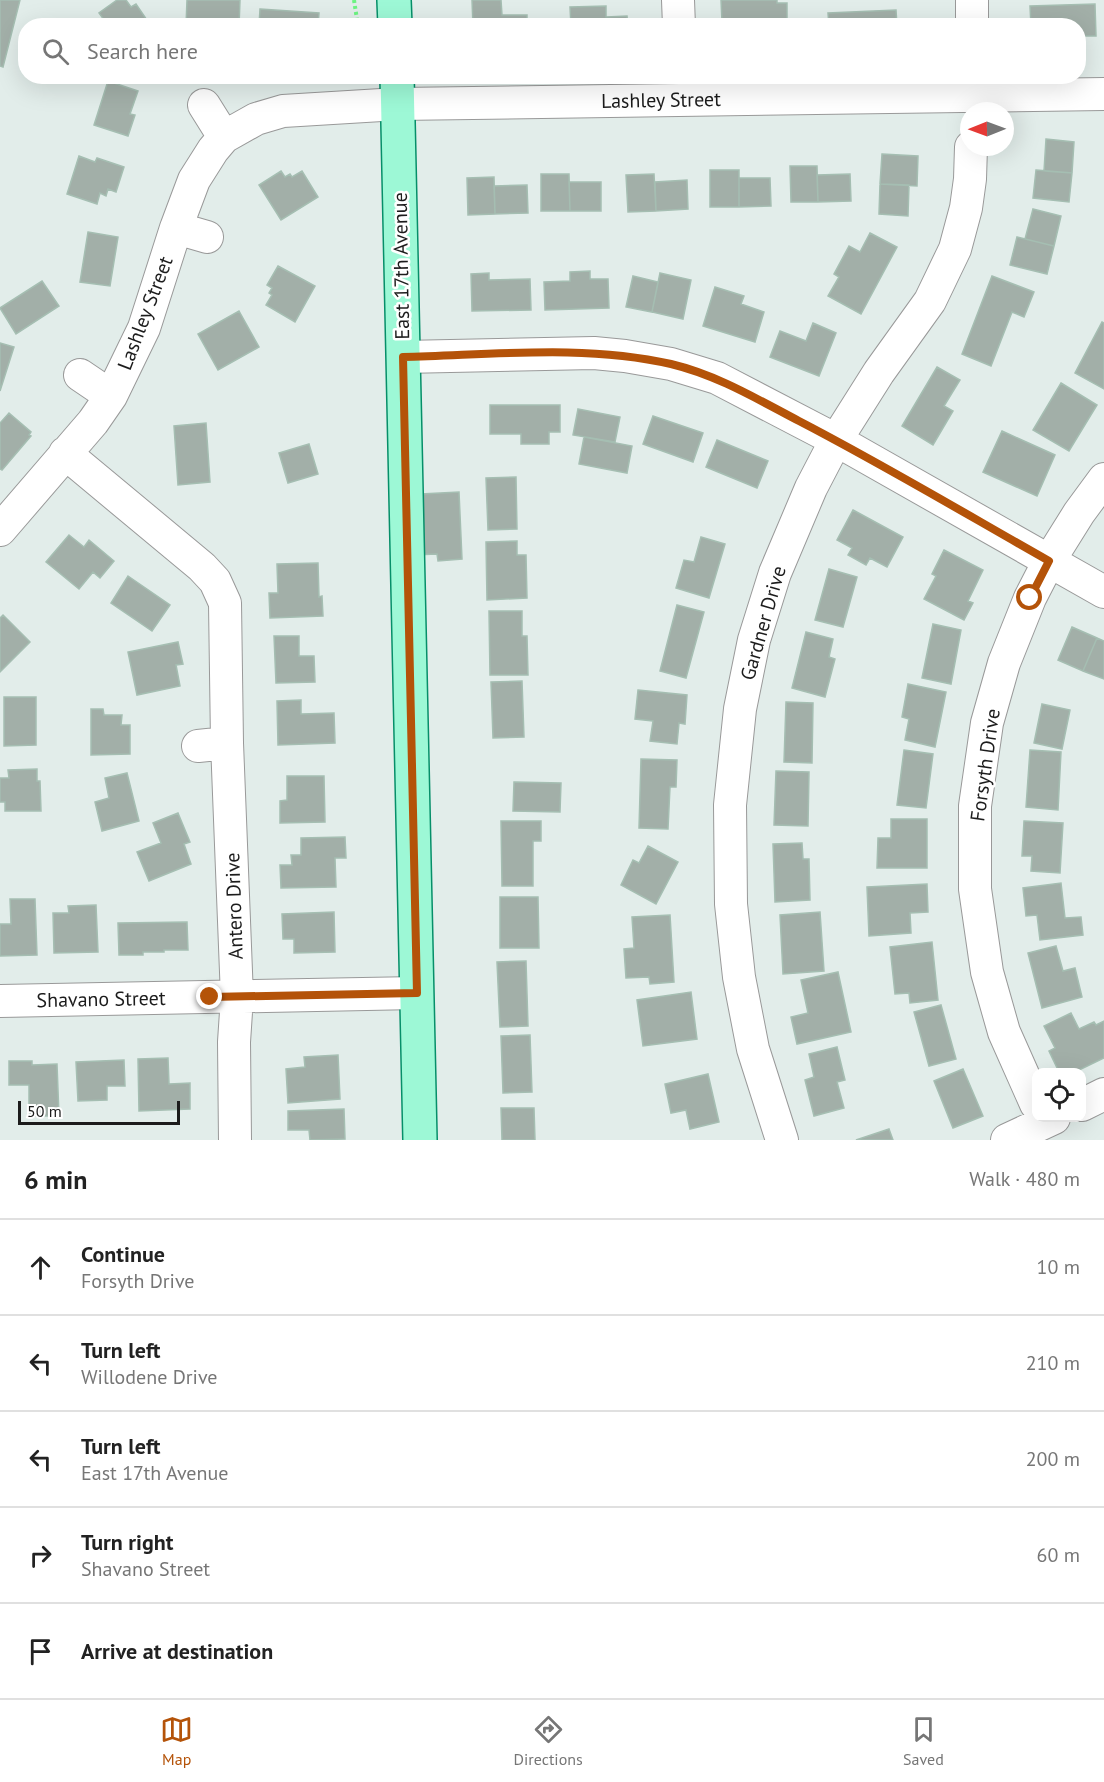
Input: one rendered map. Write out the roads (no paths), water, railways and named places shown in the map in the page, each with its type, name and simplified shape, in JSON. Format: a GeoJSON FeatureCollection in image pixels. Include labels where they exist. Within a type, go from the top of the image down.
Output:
{"type":"FeatureCollection","features":[{"type":"Feature","properties":{"kind":"main road"},"geometry":{"type":"LineString","coordinates":[[394,0],[395,18]]}},
{"type":"Feature","properties":{"kind":"main road","name":"East 17th Avenue"},"geometry":{"type":"LineString","coordinates":[[397,90],[420,1140]]}},
{"type":"Feature","properties":{"kind":"street"},"geometry":{"type":"LineString","coordinates":[[678,0],[679,18]]}},
{"type":"Feature","properties":{"kind":"street"},"geometry":{"type":"LineString","coordinates":[[972,0],[972,18]]}},
{"type":"Feature","properties":{"kind":"street","name":"Lashley Street"},"geometry":{"type":"LineString","coordinates":[[0,530],[93,422],[111,396],[144,328],[194,180],[224,137],[256,119],[283,111],[397,90],[680,88],[972,94],[1104,94]]}},
{"type":"Feature","properties":{"kind":"street"},"geometry":{"type":"LineString","coordinates":[[204,105],[224,137]]}},
{"type":"Feature","properties":{"kind":"street","name":"Gardner Drive"},"geometry":{"type":"LineString","coordinates":[[782,1140],[753,1049],[739,977],[730,904],[730,805],[740,709],[754,640],[776,573],[811,488],[836,440],[879,372],[930,301],[955,249],[966,208],[971,156]]}},
{"type":"Feature","properties":{"kind":"street"},"geometry":{"type":"LineString","coordinates":[[176,228],[207,237]]}},
{"type":"Feature","properties":{"kind":"street"},"geometry":{"type":"LineString","coordinates":[[403,357],[594,353],[672,364],[717,378],[836,440],[1104,592]]}},
{"type":"Feature","properties":{"kind":"street","name":"Lashley Street"},"geometry":{"type":"LineString","coordinates":[[80,375],[111,396]]}},
{"type":"Feature","properties":{"kind":"street","name":"Antero Drive"},"geometry":{"type":"LineString","coordinates":[[65,453],[209,559],[215,581],[225,603],[213,744],[237,997],[234,1042],[235,1140]]}},
{"type":"Feature","properties":{"kind":"street","name":"Forsyth Drive"},"geometry":{"type":"LineString","coordinates":[[1032,1089],[1004,1032],[987,972],[975,889],[975,806],[987,723],[1004,663],[1030,598],[1049,561],[1079,513],[1104,479]]}},
{"type":"Feature","properties":{"kind":"street","name":"Shavano Street"},"geometry":{"type":"LineString","coordinates":[[0,1001],[417,993]]}},
{"type":"Feature","properties":{"kind":"street"},"geometry":{"type":"LineString","coordinates":[[1086,1103],[1104,1094]]}},
{"type":"Feature","properties":{"kind":"street"},"geometry":{"type":"LineString","coordinates":[[1008,1140],[1035,1122]]}}]}
